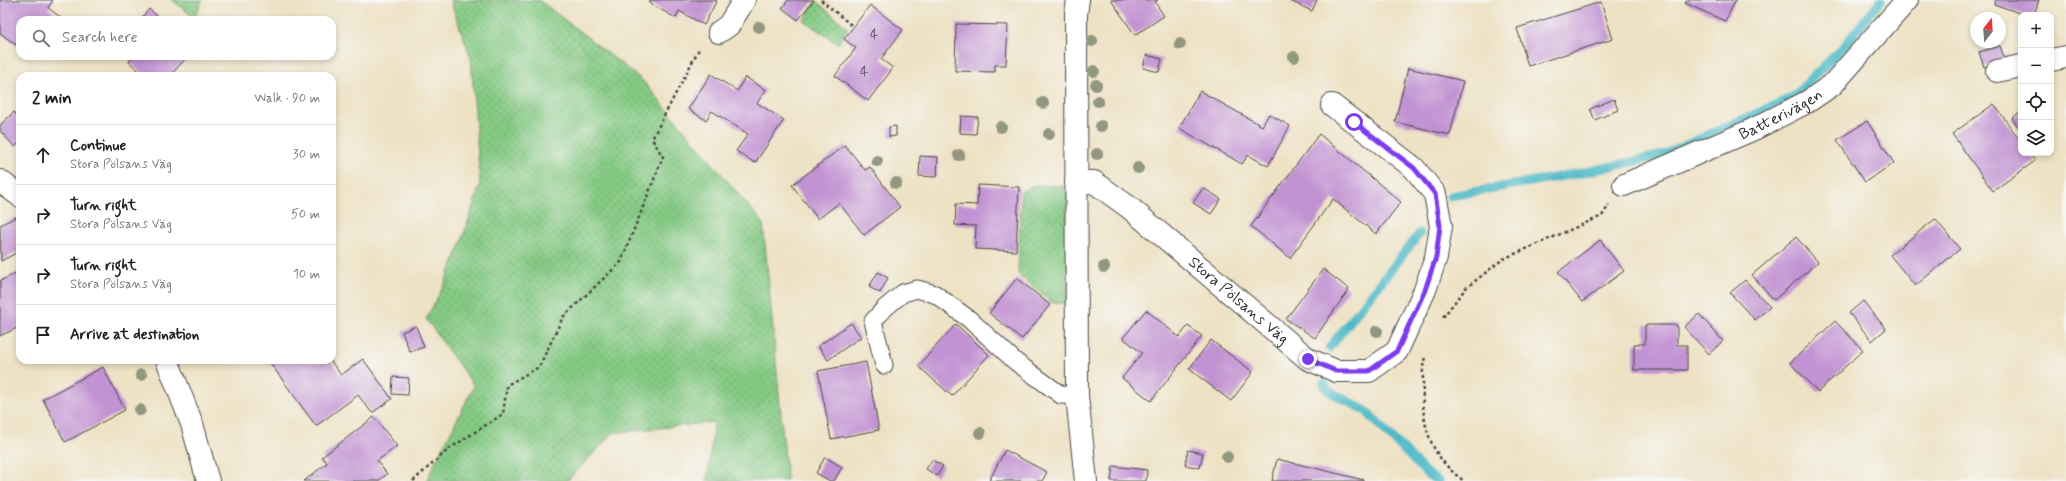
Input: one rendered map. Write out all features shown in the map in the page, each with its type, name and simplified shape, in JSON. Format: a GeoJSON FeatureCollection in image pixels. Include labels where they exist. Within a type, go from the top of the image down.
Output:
{"type":"FeatureCollection","features":[{"type":"Feature","properties":{"kind":"street"},"geometry":{"type":"LineString","coordinates":[[719,32],[729,25],[744,0]]}},
{"type":"Feature","properties":{"kind":"street"},"geometry":{"type":"LineString","coordinates":[[1078,0],[1076,14],[1077,396],[1086,481]]}},
{"type":"Feature","properties":{"kind":"street","name":"Batterivägen"},"geometry":{"type":"LineString","coordinates":[[1624,185],[1754,129],[1807,102],[1832,85],[1907,0]]}},
{"type":"Feature","properties":{"kind":"street"},"geometry":{"type":"LineString","coordinates":[[2054,59],[2066,57]]}},
{"type":"Feature","properties":{"kind":"street"},"geometry":{"type":"LineString","coordinates":[[1997,71],[2018,67]]}},
{"type":"Feature","properties":{"kind":"street","name":"Stora Pölsans Väg"},"geometry":{"type":"LineString","coordinates":[[1076,182],[1094,182],[1130,208],[1308,359],[1336,371],[1369,371],[1397,351],[1425,290],[1436,257],[1440,226],[1435,194],[1414,168],[1332,105]]}},
{"type":"Feature","properties":{"kind":"street"},"geometry":{"type":"LineString","coordinates":[[0,181],[16,193]]}},
{"type":"Feature","properties":{"kind":"street"},"geometry":{"type":"LineString","coordinates":[[169,364],[192,424],[208,481]]}},
{"type":"Feature","properties":{"kind":"lane"},"geometry":{"type":"LineString","coordinates":[[884,365],[873,320],[904,293],[917,289],[935,294],[969,319],[1016,362],[1061,395],[1077,396]]}},
{"type":"Feature","properties":{"kind":"path"},"geometry":{"type":"LineString","coordinates":[[821,0],[851,25]]}},
{"type":"Feature","properties":{"kind":"path"},"geometry":{"type":"LineString","coordinates":[[413,481],[449,450],[503,414],[507,385],[539,367],[563,317],[621,262],[663,156],[652,139],[702,44],[719,32]]}},
{"type":"Feature","properties":{"kind":"path"},"geometry":{"type":"LineString","coordinates":[[1439,323],[1466,288],[1503,259],[1602,216],[1624,185]]}},
{"type":"Feature","properties":{"kind":"path"},"geometry":{"type":"LineString","coordinates":[[1426,354],[1424,361],[1422,409],[1432,446],[1452,472],[1464,481]]}},
{"type":"Feature","properties":{"kind":"green space"},"geometry":{"type":"Polygon","coordinates":[[[172,0],[202,0],[196,16],[192,16],[172,0]]]}},
{"type":"Feature","properties":{"kind":"green space"},"geometry":{"type":"Polygon","coordinates":[[[450,0],[539,0],[641,79],[763,223],[787,479],[784,481],[707,481],[714,422],[613,433],[567,481],[426,481],[474,386],[426,319],[443,287],[459,249],[480,185],[471,58],[450,0]]]}},
{"type":"Feature","properties":{"kind":"green space"},"geometry":{"type":"Polygon","coordinates":[[[816,1],[848,28],[838,44],[803,20],[816,1]]]}},
{"type":"Feature","properties":{"kind":"green space"},"geometry":{"type":"Polygon","coordinates":[[[1034,185],[1063,186],[1067,194],[1067,304],[1051,302],[1018,274],[1021,192],[1034,185]]]}},
{"type":"Feature","properties":{"kind":"building"},"geometry":{"type":"Polygon","coordinates":[[[0,0],[53,0],[48,8],[59,16],[16,16],[16,45],[0,33],[0,0]]]}},
{"type":"Feature","properties":{"kind":"building"},"geometry":{"type":"Polygon","coordinates":[[[651,0],[717,0],[704,25],[679,11],[676,18],[649,3],[651,0]]]}},
{"type":"Feature","properties":{"kind":"building"},"geometry":{"type":"Polygon","coordinates":[[[788,0],[814,0],[798,20],[782,8],[788,0]]]}},
{"type":"Feature","properties":{"kind":"building"},"geometry":{"type":"Polygon","coordinates":[[[1111,0],[1158,0],[1155,2],[1164,16],[1135,35],[1111,0]]]}},
{"type":"Feature","properties":{"kind":"building"},"geometry":{"type":"Polygon","coordinates":[[[1288,0],[1317,0],[1312,11],[1288,0]]]}},
{"type":"Feature","properties":{"kind":"building"},"geometry":{"type":"Polygon","coordinates":[[[1687,0],[1736,0],[1725,21],[1685,3],[1687,0]]]}},
{"type":"Feature","properties":{"kind":"building"},"geometry":{"type":"Polygon","coordinates":[[[1995,0],[2039,0],[2035,12],[2018,13],[1994,4],[1995,0]]]}},
{"type":"Feature","properties":{"kind":"building"},"geometry":{"type":"Polygon","coordinates":[[[1601,2],[1613,39],[1528,66],[1517,28],[1601,2]]]}},
{"type":"Feature","properties":{"kind":"building"},"geometry":{"type":"Polygon","coordinates":[[[870,5],[903,30],[881,59],[893,68],[868,101],[835,76],[856,48],[844,39],[870,5]]]}},
{"type":"Feature","properties":{"kind":"building"},"geometry":{"type":"Polygon","coordinates":[[[149,9],[157,16],[143,16],[149,9]]]}},
{"type":"Feature","properties":{"kind":"building"},"geometry":{"type":"Polygon","coordinates":[[[956,24],[1008,25],[1006,65],[995,65],[995,72],[955,71],[956,24]]]}},
{"type":"Feature","properties":{"kind":"building"},"geometry":{"type":"Polygon","coordinates":[[[1993,48],[2001,48],[2005,60],[1984,67],[1979,52],[1993,48]]]}},
{"type":"Feature","properties":{"kind":"building"},"geometry":{"type":"Polygon","coordinates":[[[1146,55],[1162,59],[1159,72],[1143,68],[1146,55]]]}},
{"type":"Feature","properties":{"kind":"building"},"geometry":{"type":"Polygon","coordinates":[[[131,60],[184,60],[174,72],[140,72],[129,62],[131,60]]]}},
{"type":"Feature","properties":{"kind":"building"},"geometry":{"type":"Polygon","coordinates":[[[1408,68],[1463,81],[1450,135],[1395,122],[1408,68]]]}},
{"type":"Feature","properties":{"kind":"building"},"geometry":{"type":"Polygon","coordinates":[[[711,74],[737,91],[745,77],[766,90],[757,103],[784,120],[755,163],[736,151],[748,134],[712,111],[706,120],[688,109],[711,74]]]}},
{"type":"Feature","properties":{"kind":"building"},"geometry":{"type":"Polygon","coordinates":[[[1200,91],[1262,126],[1269,114],[1290,126],[1268,166],[1248,155],[1242,164],[1179,128],[1200,91]]]}},
{"type":"Feature","properties":{"kind":"building"},"geometry":{"type":"Polygon","coordinates":[[[1614,99],[1618,110],[1595,120],[1590,109],[1614,99]]]}},
{"type":"Feature","properties":{"kind":"building"},"geometry":{"type":"Polygon","coordinates":[[[1994,104],[2018,138],[2018,156],[2031,156],[2035,161],[1993,191],[1952,134],[1994,104]]]}},
{"type":"Feature","properties":{"kind":"building"},"geometry":{"type":"Polygon","coordinates":[[[14,112],[16,114],[15,147],[0,131],[0,125],[14,112]]]}},
{"type":"Feature","properties":{"kind":"building"},"geometry":{"type":"Polygon","coordinates":[[[2018,114],[2018,127],[2012,118],[2018,114]]]}},
{"type":"Feature","properties":{"kind":"building"},"geometry":{"type":"Polygon","coordinates":[[[961,116],[978,117],[976,134],[960,133],[961,116]]]}},
{"type":"Feature","properties":{"kind":"building"},"geometry":{"type":"Polygon","coordinates":[[[1867,121],[1894,163],[1865,182],[1837,140],[1867,121]]]}},
{"type":"Feature","properties":{"kind":"building"},"geometry":{"type":"Polygon","coordinates":[[[896,126],[896,136],[889,137],[889,127],[896,126]]]}},
{"type":"Feature","properties":{"kind":"building"},"geometry":{"type":"Polygon","coordinates":[[[1319,134],[1401,202],[1376,234],[1333,199],[1290,258],[1251,226],[1319,134]]]}},
{"type":"Feature","properties":{"kind":"building"},"geometry":{"type":"Polygon","coordinates":[[[845,145],[865,170],[870,167],[900,207],[864,235],[839,203],[818,219],[792,185],[845,145]]]}},
{"type":"Feature","properties":{"kind":"building"},"geometry":{"type":"Polygon","coordinates":[[[920,156],[938,157],[937,177],[919,176],[920,156]]]}},
{"type":"Feature","properties":{"kind":"building"},"geometry":{"type":"Polygon","coordinates":[[[978,185],[1019,187],[1016,251],[975,249],[976,226],[955,225],[956,204],[977,205],[978,185]]]}},
{"type":"Feature","properties":{"kind":"building"},"geometry":{"type":"Polygon","coordinates":[[[1203,188],[1221,199],[1211,214],[1193,203],[1203,188]]]}},
{"type":"Feature","properties":{"kind":"building"},"geometry":{"type":"Polygon","coordinates":[[[16,217],[16,253],[1,261],[0,225],[16,217]]]}},
{"type":"Feature","properties":{"kind":"building"},"geometry":{"type":"Polygon","coordinates":[[[1935,219],[1960,249],[1915,286],[1890,255],[1935,219]]]}},
{"type":"Feature","properties":{"kind":"building"},"geometry":{"type":"Polygon","coordinates":[[[1796,237],[1818,262],[1774,300],[1752,275],[1796,237]]]}},
{"type":"Feature","properties":{"kind":"building"},"geometry":{"type":"Polygon","coordinates":[[[1600,240],[1624,271],[1582,302],[1558,272],[1600,240]]]}},
{"type":"Feature","properties":{"kind":"building"},"geometry":{"type":"Polygon","coordinates":[[[1323,269],[1349,289],[1315,338],[1286,319],[1323,269]]]}},
{"type":"Feature","properties":{"kind":"building"},"geometry":{"type":"Polygon","coordinates":[[[878,272],[888,278],[880,293],[869,287],[878,272]]]}},
{"type":"Feature","properties":{"kind":"building"},"geometry":{"type":"Polygon","coordinates":[[[16,273],[16,328],[0,336],[0,281],[16,273]]]}},
{"type":"Feature","properties":{"kind":"building"},"geometry":{"type":"Polygon","coordinates":[[[1017,278],[1050,305],[1022,339],[989,313],[1017,278]]]}},
{"type":"Feature","properties":{"kind":"building"},"geometry":{"type":"Polygon","coordinates":[[[1745,280],[1770,307],[1755,320],[1730,293],[1745,280]]]}},
{"type":"Feature","properties":{"kind":"building"},"geometry":{"type":"Polygon","coordinates":[[[1863,301],[1886,329],[1872,341],[1849,313],[1863,301]]]}},
{"type":"Feature","properties":{"kind":"building"},"geometry":{"type":"Polygon","coordinates":[[[1146,310],[1179,337],[1188,326],[1202,336],[1151,401],[1122,378],[1142,353],[1123,338],[1146,310]]]}},
{"type":"Feature","properties":{"kind":"building"},"geometry":{"type":"Polygon","coordinates":[[[1699,314],[1723,341],[1709,354],[1684,327],[1699,314]]]}},
{"type":"Feature","properties":{"kind":"building"},"geometry":{"type":"Polygon","coordinates":[[[1835,321],[1863,350],[1818,392],[1790,363],[1835,321]]]}},
{"type":"Feature","properties":{"kind":"building"},"geometry":{"type":"Polygon","coordinates":[[[851,323],[861,337],[828,360],[818,346],[851,323]]]}},
{"type":"Feature","properties":{"kind":"building"},"geometry":{"type":"Polygon","coordinates":[[[956,324],[989,355],[952,396],[918,366],[956,324]]]}},
{"type":"Feature","properties":{"kind":"building"},"geometry":{"type":"Polygon","coordinates":[[[1645,325],[1677,325],[1677,345],[1687,345],[1687,370],[1634,370],[1634,344],[1645,344],[1645,325]]]}},
{"type":"Feature","properties":{"kind":"building"},"geometry":{"type":"Polygon","coordinates":[[[416,326],[424,347],[410,352],[402,332],[416,326]]]}},
{"type":"Feature","properties":{"kind":"building"},"geometry":{"type":"Polygon","coordinates":[[[1211,340],[1253,372],[1231,401],[1189,369],[1211,340]]]}},
{"type":"Feature","properties":{"kind":"building"},"geometry":{"type":"Polygon","coordinates":[[[363,359],[392,399],[372,413],[358,395],[316,426],[271,364],[333,364],[341,375],[363,359]]]}},
{"type":"Feature","properties":{"kind":"building"},"geometry":{"type":"Polygon","coordinates":[[[866,362],[879,430],[831,439],[818,371],[866,362]]]}},
{"type":"Feature","properties":{"kind":"building"},"geometry":{"type":"Polygon","coordinates":[[[103,367],[125,410],[65,442],[43,399],[103,367]]]}},
{"type":"Feature","properties":{"kind":"building"},"geometry":{"type":"Polygon","coordinates":[[[393,377],[409,378],[408,395],[392,394],[393,377]]]}},
{"type":"Feature","properties":{"kind":"building"},"geometry":{"type":"Polygon","coordinates":[[[374,417],[397,446],[377,461],[387,474],[378,481],[304,481],[327,463],[322,457],[374,417]]]}},
{"type":"Feature","properties":{"kind":"building"},"geometry":{"type":"Polygon","coordinates":[[[1005,450],[1047,472],[1042,481],[989,481],[1005,450]]]}},
{"type":"Feature","properties":{"kind":"building"},"geometry":{"type":"Polygon","coordinates":[[[1188,450],[1203,453],[1200,468],[1185,465],[1188,450]]]}},
{"type":"Feature","properties":{"kind":"building"},"geometry":{"type":"Polygon","coordinates":[[[825,457],[842,467],[834,481],[830,481],[816,473],[825,457]]]}},
{"type":"Feature","properties":{"kind":"building"},"geometry":{"type":"Polygon","coordinates":[[[1277,459],[1364,480],[1364,481],[1272,481],[1277,459]]]}},
{"type":"Feature","properties":{"kind":"building"},"geometry":{"type":"Polygon","coordinates":[[[932,460],[943,466],[937,476],[926,469],[932,460]]]}},
{"type":"Feature","properties":{"kind":"building"},"geometry":{"type":"Polygon","coordinates":[[[1113,466],[1147,470],[1146,481],[1111,481],[1113,466]]]}},
{"type":"Feature","properties":{"kind":"waterway"},"geometry":{"type":"LineString","coordinates":[[1450,196],[1581,173],[1663,155],[1793,97],[1844,46],[1881,0]]}},
{"type":"Feature","properties":{"kind":"waterway"},"geometry":{"type":"LineString","coordinates":[[1329,348],[1420,233]]}},
{"type":"Feature","properties":{"kind":"waterway"},"geometry":{"type":"LineString","coordinates":[[1324,383],[1327,390],[1366,411],[1427,474],[1438,481]]}},
{"type":"Feature","properties":{"kind":"route"},"geometry":{"type":"LineString","coordinates":[[1308,359],[1336,371],[1369,371],[1397,351],[1425,290],[1436,257],[1440,226],[1435,194],[1414,168],[1354,122]]}}]}
